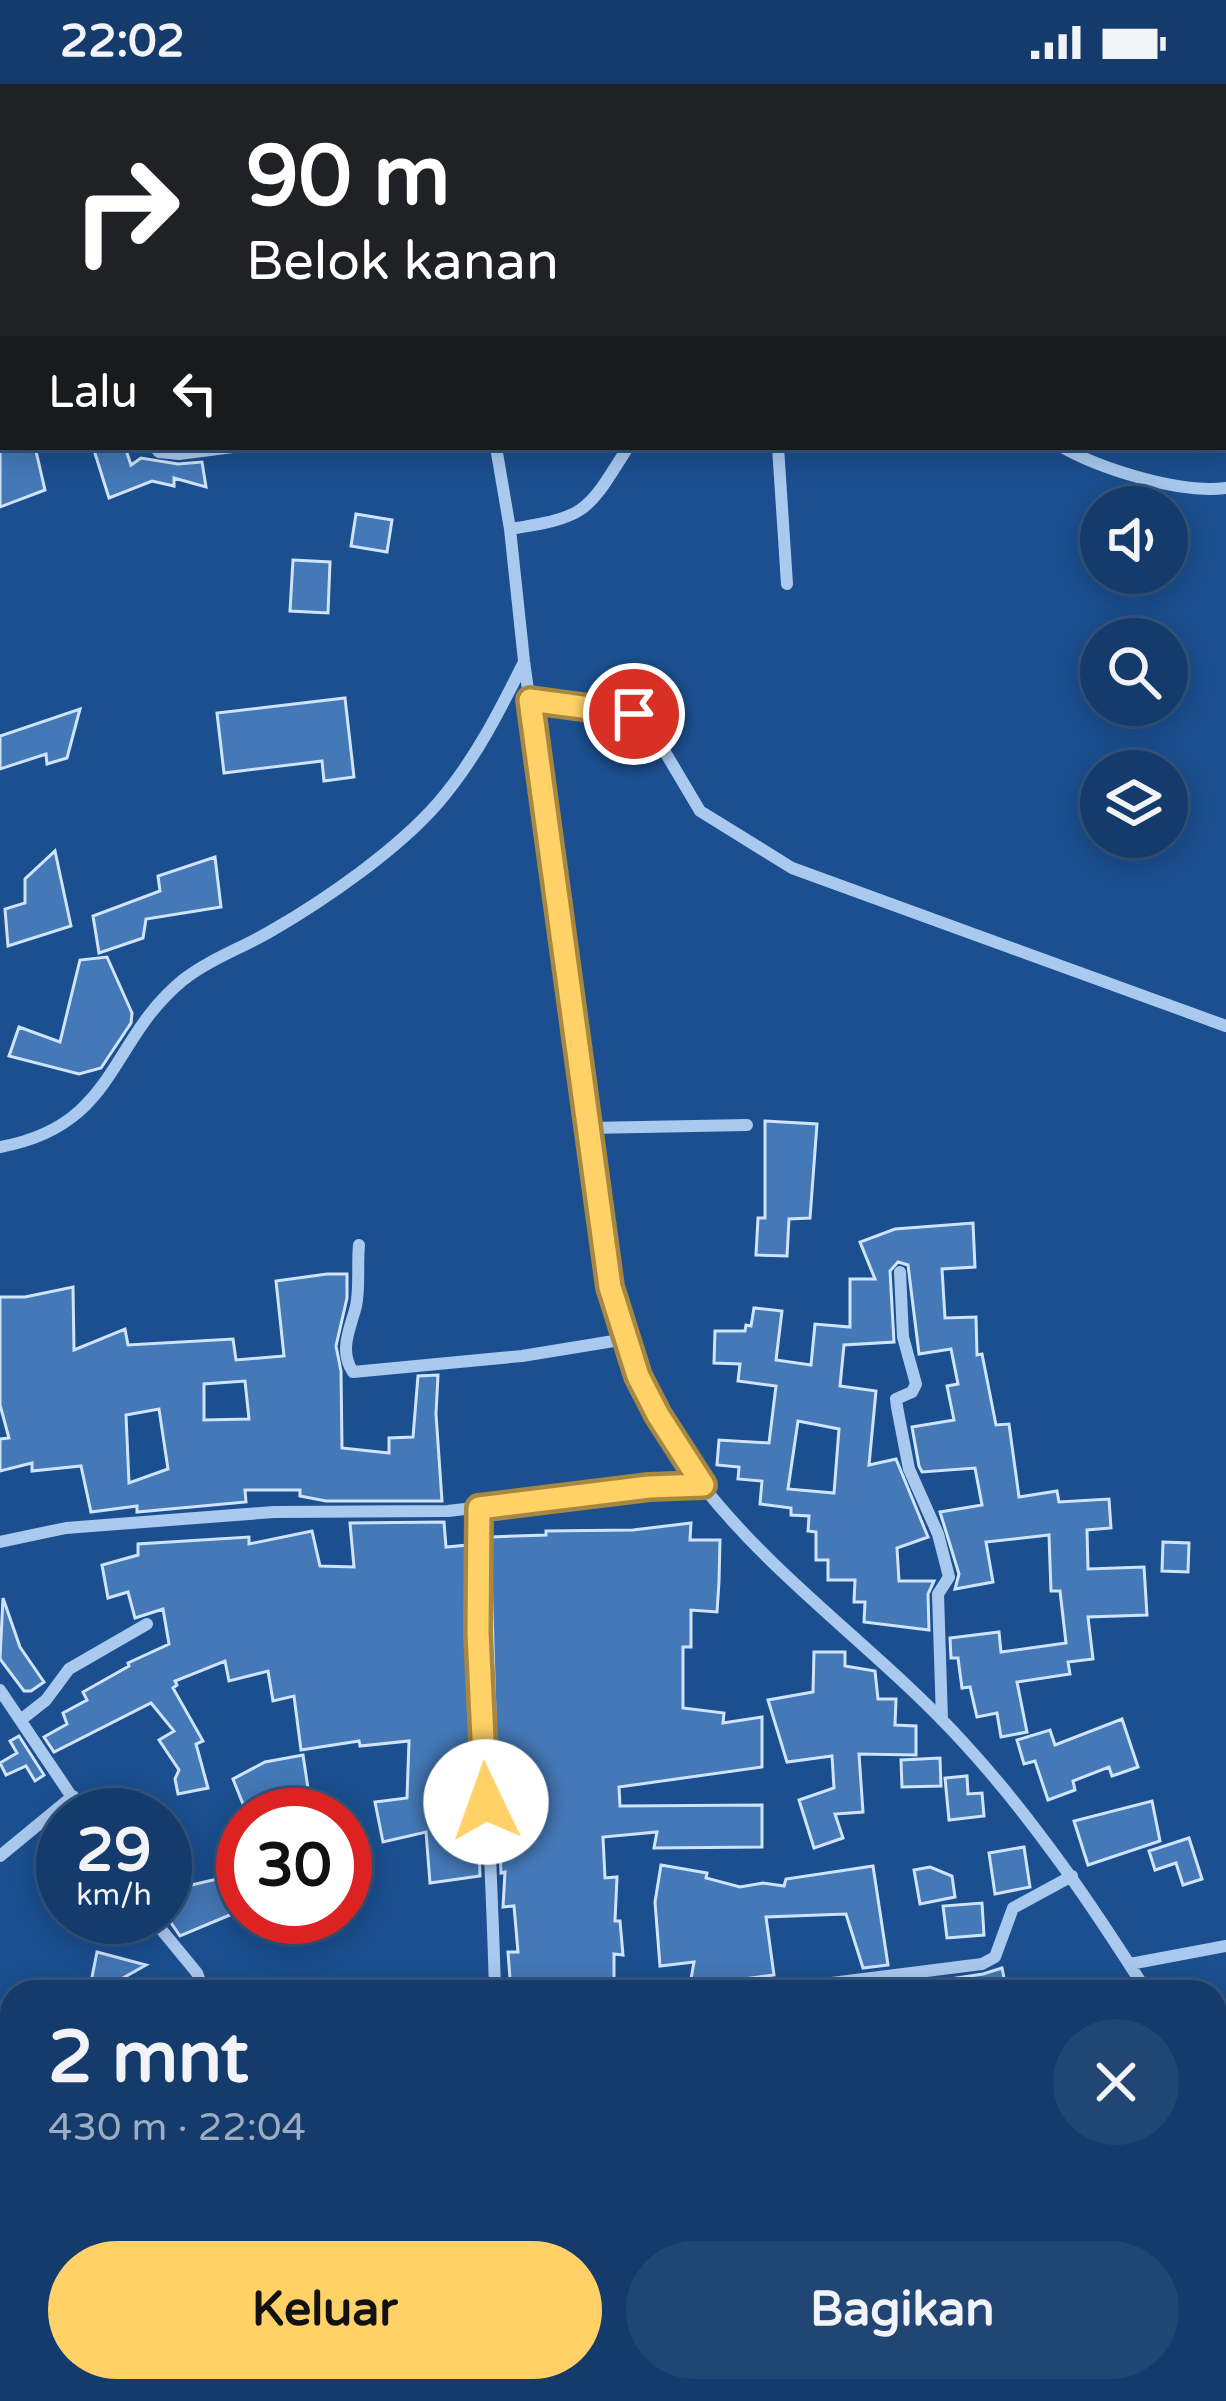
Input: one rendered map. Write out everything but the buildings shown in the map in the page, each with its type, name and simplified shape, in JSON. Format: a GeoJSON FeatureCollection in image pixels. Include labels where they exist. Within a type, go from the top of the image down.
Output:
{"type":"FeatureCollection","features":[{"type":"Feature","properties":{"kind":"street"},"geometry":{"type":"LineString","coordinates":[[157,450],[179,454],[210,450]]}},
{"type":"Feature","properties":{"kind":"street"},"geometry":{"type":"LineString","coordinates":[[497,450],[610,1287],[638,1376],[703,1485],[787,1575],[942,1722],[1072,1876],[1140,1980]]}},
{"type":"Feature","properties":{"kind":"street"},"geometry":{"type":"LineString","coordinates":[[510,529],[552,523],[579,513],[607,482],[626,450]]}},
{"type":"Feature","properties":{"kind":"street"},"geometry":{"type":"LineString","coordinates":[[778,450],[787,584]]}},
{"type":"Feature","properties":{"kind":"street"},"geometry":{"type":"LineString","coordinates":[[1067,450],[1089,462],[1160,481],[1226,488]]}},
{"type":"Feature","properties":{"kind":"street"},"geometry":{"type":"LineString","coordinates":[[0,1147],[20,1144],[68,1123],[88,1107],[143,1026],[180,982],[271,931],[358,872],[436,806],[482,744],[524,661]]}},
{"type":"Feature","properties":{"kind":"street"},"geometry":{"type":"LineString","coordinates":[[530,700],[634,714],[649,724],[700,811],[778,861],[1226,1026]]}},
{"type":"Feature","properties":{"kind":"street"},"geometry":{"type":"LineString","coordinates":[[588,1128],[747,1125]]}},
{"type":"Feature","properties":{"kind":"street"},"geometry":{"type":"LineString","coordinates":[[359,1246],[356,1306],[347,1320],[346,1359],[353,1372],[522,1356],[626,1339]]}},
{"type":"Feature","properties":{"kind":"street"},"geometry":{"type":"LineString","coordinates":[[900,1272],[903,1337],[916,1384],[912,1392],[898,1397],[896,1407],[916,1490],[938,1534],[949,1576],[938,1594],[942,1722]]}},
{"type":"Feature","properties":{"kind":"street"},"geometry":{"type":"LineString","coordinates":[[0,1542],[66,1528],[274,1512],[479,1508],[703,1485]]}},
{"type":"Feature","properties":{"kind":"street"},"geometry":{"type":"LineString","coordinates":[[479,1508],[478,1633],[494,1980]]}},
{"type":"Feature","properties":{"kind":"street"},"geometry":{"type":"LineString","coordinates":[[22,1718],[46,1700],[69,1669],[147,1624]]}},
{"type":"Feature","properties":{"kind":"street"},"geometry":{"type":"LineString","coordinates":[[0,1690],[68,1788]]}},
{"type":"Feature","properties":{"kind":"street"},"geometry":{"type":"LineString","coordinates":[[0,1856],[36,1826]]}},
{"type":"Feature","properties":{"kind":"street"},"geometry":{"type":"LineString","coordinates":[[843,1980],[982,1964],[995,1957],[1013,1908],[1072,1876]]}},
{"type":"Feature","properties":{"kind":"street"},"geometry":{"type":"LineString","coordinates":[[173,1944],[200,1980]]}},
{"type":"Feature","properties":{"kind":"street"},"geometry":{"type":"LineString","coordinates":[[1130,1964],[1226,1946]]}},
{"type":"Feature","properties":{"kind":"route"},"geometry":{"type":"LineString","coordinates":[[486,1802],[478,1633],[479,1508],[703,1485],[638,1376],[610,1287],[530,700],[634,714]]}}]}
